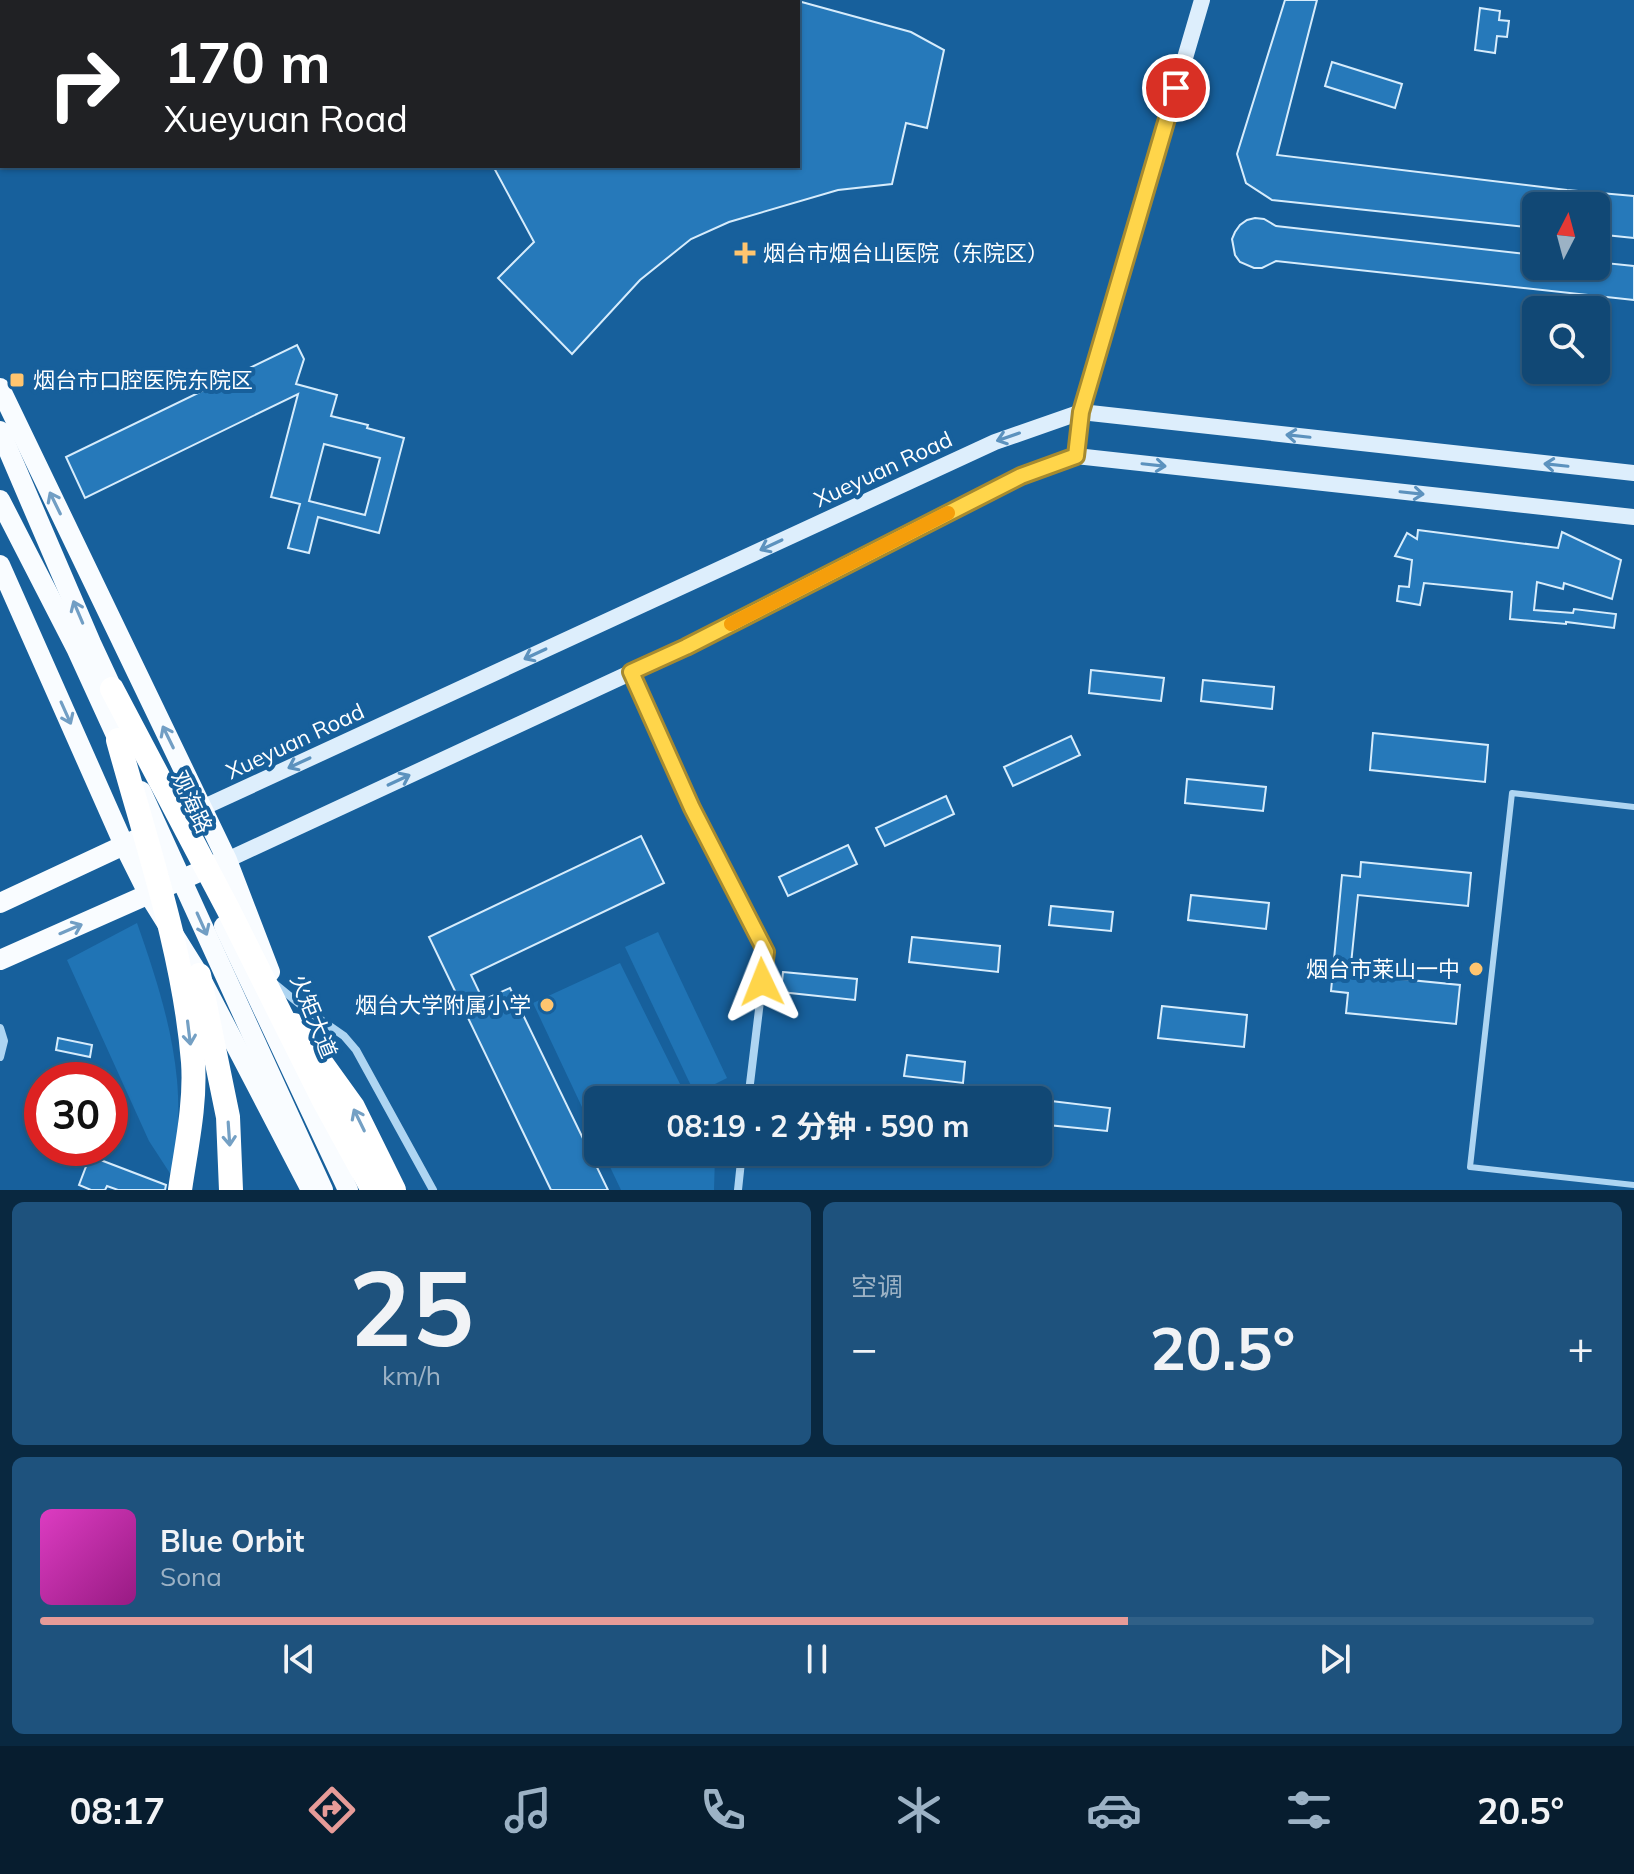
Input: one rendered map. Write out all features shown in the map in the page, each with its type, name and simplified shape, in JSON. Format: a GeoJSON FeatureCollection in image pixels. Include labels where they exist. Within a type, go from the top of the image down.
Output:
{"type":"FeatureCollection","features":[{"type":"Feature","properties":{"kind":"highway"},"geometry":{"type":"LineString","coordinates":[[112,689],[373,1190]]}},
{"type":"Feature","properties":{"kind":"highway"},"geometry":{"type":"LineString","coordinates":[[118,740],[171,927],[186,1009],[193,1064],[192,1102],[180,1190]]}},
{"type":"Feature","properties":{"kind":"highway"},"geometry":{"type":"LineString","coordinates":[[199,975],[228,1117],[231,1190]]}},
{"type":"Feature","properties":{"kind":"highway"},"geometry":{"type":"LineString","coordinates":[[291,1022],[353,1107],[394,1190]]}},
{"type":"Feature","properties":{"kind":"main road"},"geometry":{"type":"LineString","coordinates":[[1076,456],[1081,412],[1202,0]]}},
{"type":"Feature","properties":{"kind":"main road","name":"观海路"},"geometry":{"type":"LineString","coordinates":[[0,388],[227,860]]}},
{"type":"Feature","properties":{"kind":"main road","name":"Xueyuan Road"},"geometry":{"type":"LineString","coordinates":[[202,808],[995,442],[1081,412],[1634,473]]}},
{"type":"Feature","properties":{"kind":"main road","name":"观海路"},"geometry":{"type":"LineString","coordinates":[[0,431],[112,689],[348,1190]]}},
{"type":"Feature","properties":{"kind":"main road"},"geometry":{"type":"LineString","coordinates":[[0,960],[227,860],[686,647],[1021,476],[1076,456],[1634,517]]}},
{"type":"Feature","properties":{"kind":"main road","name":"观海路"},"geometry":{"type":"LineString","coordinates":[[0,500],[77,650],[323,1190]]}},
{"type":"Feature","properties":{"kind":"main road"},"geometry":{"type":"LineString","coordinates":[[0,565],[124,845],[149,895],[199,975],[311,1190]]}},
{"type":"Feature","properties":{"kind":"main road"},"geometry":{"type":"LineString","coordinates":[[0,903],[202,808]]}},
{"type":"Feature","properties":{"kind":"main road","name":"火矩大道"},"geometry":{"type":"LineString","coordinates":[[227,860],[355,1190]]}},
{"type":"Feature","properties":{"kind":"street"},"geometry":{"type":"LineString","coordinates":[[631,672],[692,808],[766,952],[750,1086]]}},
{"type":"Feature","properties":{"kind":"street"},"geometry":{"type":"LineString","coordinates":[[275,984],[344,1036],[356,1050],[433,1190]]}},
{"type":"Feature","properties":{"kind":"street"},"geometry":{"type":"LineString","coordinates":[[0,1028],[4,1041],[0,1057]]}},
{"type":"Feature","properties":{"kind":"street"},"geometry":{"type":"LineString","coordinates":[[738,1190],[741,1166]]}},
{"type":"Feature","properties":{"kind":"lane"},"geometry":{"type":"LineString","coordinates":[[1634,807],[1512,793],[1470,1167],[1634,1185]]}},
{"type":"Feature","properties":{"kind":"shaded area"},"geometry":{"type":"Polygon","coordinates":[[[137,923],[162,1000],[175,1060],[178,1130],[175,1181],[149,1141],[128,1095],[128,1062],[113,1062],[67,960],[137,923]]]}},
{"type":"Feature","properties":{"kind":"shaded area"},"geometry":{"type":"Polygon","coordinates":[[[658,932],[727,1078],[711,1086],[691,1086],[625,947],[658,932]]]}},
{"type":"Feature","properties":{"kind":"shaded area"},"geometry":{"type":"Polygon","coordinates":[[[620,963],[681,1086],[584,1086],[584,1111],[533,1003],[620,963]]]}},
{"type":"Feature","properties":{"kind":"shaded area"},"geometry":{"type":"Polygon","coordinates":[[[610,1166],[715,1166],[714,1190],[621,1190],[610,1166]]]}},
{"type":"Feature","properties":{"kind":"building"},"geometry":{"type":"Polygon","coordinates":[[[1285,0],[1317,0],[1277,155],[1589,192],[1522,192],[1522,227],[1272,200],[1246,183],[1237,154],[1285,0]]]}},
{"type":"Feature","properties":{"kind":"building"},"geometry":{"type":"Polygon","coordinates":[[[800,2],[911,32],[944,50],[927,128],[906,123],[892,184],[838,190],[729,222],[691,239],[640,280],[572,354],[498,278],[534,242],[494,168],[800,168],[800,2]]]}},
{"type":"Feature","properties":{"kind":"building"},"geometry":{"type":"Polygon","coordinates":[[[1480,8],[1500,11],[1499,20],[1509,21],[1507,37],[1497,36],[1495,53],[1475,50],[1480,8]]]}},
{"type":"Feature","properties":{"kind":"building"},"geometry":{"type":"Polygon","coordinates":[[[1332,62],[1402,84],[1395,108],[1325,86],[1332,62]]]}},
{"type":"Feature","properties":{"kind":"building"},"geometry":{"type":"Polygon","coordinates":[[[1610,194],[1634,196],[1634,238],[1610,235],[1610,194]]]}},
{"type":"Feature","properties":{"kind":"building"},"geometry":{"type":"Polygon","coordinates":[[[1264,219],[1276,226],[1522,253],[1522,280],[1610,280],[1610,263],[1634,266],[1634,300],[1276,261],[1262,268],[1254,268],[1240,262],[1235,255],[1232,239],[1247,220],[1264,219]]]}},
{"type":"Feature","properties":{"kind":"building"},"geometry":{"type":"Polygon","coordinates":[[[297,345],[304,359],[296,384],[337,395],[331,416],[404,438],[379,533],[318,517],[309,553],[288,548],[300,504],[271,497],[298,394],[85,498],[66,457],[297,345]],[[324,444],[309,501],[365,515],[380,458],[324,444]]]}},
{"type":"Feature","properties":{"kind":"building"},"geometry":{"type":"Polygon","coordinates":[[[1418,530],[1558,548],[1562,532],[1621,560],[1612,599],[1564,583],[1563,589],[1537,582],[1534,610],[1573,613],[1574,609],[1616,614],[1614,628],[1510,619],[1512,592],[1424,583],[1420,605],[1397,601],[1399,586],[1409,587],[1412,560],[1395,556],[1407,533],[1417,539],[1418,530]]]}},
{"type":"Feature","properties":{"kind":"building"},"geometry":{"type":"Polygon","coordinates":[[[1091,670],[1164,678],[1161,701],[1089,693],[1091,670]]]}},
{"type":"Feature","properties":{"kind":"building"},"geometry":{"type":"Polygon","coordinates":[[[1203,680],[1274,687],[1272,709],[1201,701],[1203,680]]]}},
{"type":"Feature","properties":{"kind":"building"},"geometry":{"type":"Polygon","coordinates":[[[1373,733],[1488,745],[1485,782],[1370,770],[1373,733]]]}},
{"type":"Feature","properties":{"kind":"building"},"geometry":{"type":"Polygon","coordinates":[[[1071,736],[1080,755],[1013,786],[1004,767],[1071,736]]]}},
{"type":"Feature","properties":{"kind":"building"},"geometry":{"type":"Polygon","coordinates":[[[1187,779],[1266,787],[1263,811],[1185,803],[1187,779]]]}},
{"type":"Feature","properties":{"kind":"building"},"geometry":{"type":"Polygon","coordinates":[[[946,796],[954,814],[885,846],[876,828],[946,796]]]}},
{"type":"Feature","properties":{"kind":"building"},"geometry":{"type":"Polygon","coordinates":[[[641,836],[664,883],[471,975],[483,1000],[510,988],[584,1141],[584,1166],[596,1166],[608,1190],[551,1190],[429,937],[641,836]]]}},
{"type":"Feature","properties":{"kind":"building"},"geometry":{"type":"Polygon","coordinates":[[[848,845],[857,864],[788,896],[779,877],[848,845]]]}},
{"type":"Feature","properties":{"kind":"building"},"geometry":{"type":"Polygon","coordinates":[[[1361,862],[1471,873],[1468,906],[1358,895],[1350,974],[1460,985],[1456,1024],[1346,1013],[1348,993],[1331,991],[1342,875],[1360,877],[1361,862]]]}},
{"type":"Feature","properties":{"kind":"building"},"geometry":{"type":"Polygon","coordinates":[[[1191,895],[1269,903],[1266,929],[1188,920],[1191,895]]]}},
{"type":"Feature","properties":{"kind":"building"},"geometry":{"type":"Polygon","coordinates":[[[1051,906],[1113,912],[1111,931],[1049,925],[1051,906]]]}},
{"type":"Feature","properties":{"kind":"building"},"geometry":{"type":"Polygon","coordinates":[[[912,937],[1000,946],[998,972],[909,962],[912,937]]]}},
{"type":"Feature","properties":{"kind":"building"},"geometry":{"type":"Polygon","coordinates":[[[783,972],[857,979],[855,1000],[781,992],[783,972]]]}},
{"type":"Feature","properties":{"kind":"building"},"geometry":{"type":"Polygon","coordinates":[[[1162,1006],[1247,1015],[1244,1047],[1158,1038],[1162,1006]]]}},
{"type":"Feature","properties":{"kind":"building"},"geometry":{"type":"Polygon","coordinates":[[[58,1038],[92,1045],[90,1057],[56,1050],[58,1038]]]}},
{"type":"Feature","properties":{"kind":"building"},"geometry":{"type":"Polygon","coordinates":[[[907,1055],[965,1062],[963,1083],[904,1076],[907,1055]]]}},
{"type":"Feature","properties":{"kind":"building"},"geometry":{"type":"Polygon","coordinates":[[[1052,1101],[1110,1108],[1107,1131],[1052,1125],[1052,1101]]]}},
{"type":"Feature","properties":{"kind":"building"},"geometry":{"type":"Polygon","coordinates":[[[86,1166],[116,1166],[166,1185],[165,1190],[118,1190],[107,1186],[105,1190],[91,1190],[79,1185],[86,1166]]]}},
{"type":"Feature","properties":{"kind":"slow traffic"},"geometry":{"type":"LineString","coordinates":[[731,624],[948,513]]}},
{"type":"Feature","properties":{"kind":"place","name":"烟台市烟台山医院（东院区）"},"geometry":{"type":"Point","coordinates":[745,253]}},
{"type":"Feature","properties":{"kind":"place","name":"烟台市口腔医院东院区"},"geometry":{"type":"Point","coordinates":[17,380]}},
{"type":"Feature","properties":{"kind":"place","name":"烟台市莱山一中"},"geometry":{"type":"Point","coordinates":[1476,969]}},
{"type":"Feature","properties":{"kind":"place","name":"烟台大学附属小学"},"geometry":{"type":"Point","coordinates":[547,1005]}},
{"type":"Feature","properties":{"kind":"route"},"geometry":{"type":"LineString","coordinates":[[762,982],[766,952],[692,808],[631,672],[1021,476],[1076,456],[1081,412],[1176,88]]}}]}
